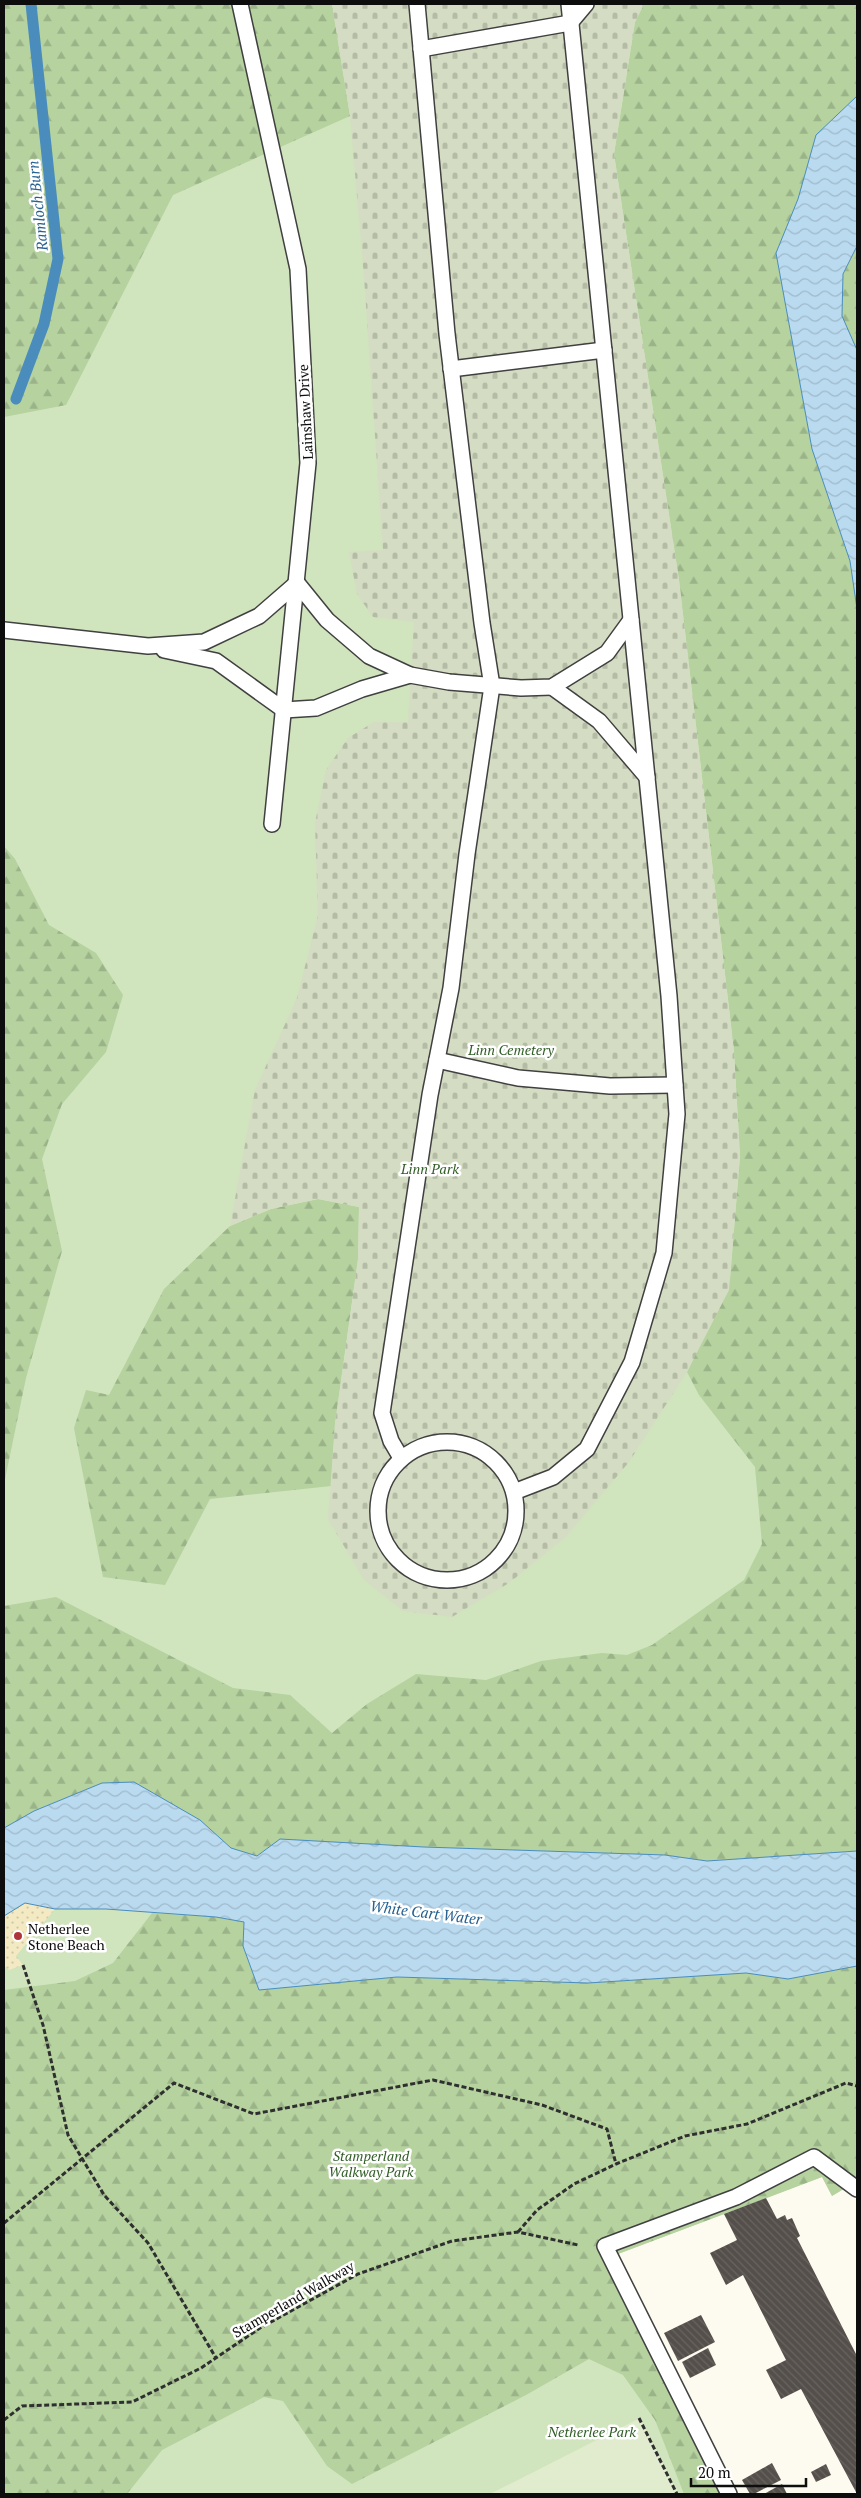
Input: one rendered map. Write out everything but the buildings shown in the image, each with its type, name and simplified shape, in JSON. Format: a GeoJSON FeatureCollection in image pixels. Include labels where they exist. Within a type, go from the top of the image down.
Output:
{"type":"FeatureCollection","features":[{"type":"Feature","properties":{"kind":"lane","name":"Lainshaw Drive"},"geometry":{"type":"LineString","coordinates":[[240,4],[298,269],[308,463],[272,824]]}},
{"type":"Feature","properties":{"kind":"lane"},"geometry":{"type":"LineString","coordinates":[[401,1458],[391,1441],[382,1413],[437,1060],[451,988],[467,854],[492,686],[482,624],[451,370],[417,4]]}},
{"type":"Feature","properties":{"kind":"lane"},"geometry":{"type":"LineString","coordinates":[[514,1492],[553,1477],[587,1449],[632,1362],[664,1253],[677,1114],[669,996],[569,4]]}},
{"type":"Feature","properties":{"kind":"lane"},"geometry":{"type":"LineString","coordinates":[[421,49],[570,24],[586,4]]}},
{"type":"Feature","properties":{"kind":"lane"},"geometry":{"type":"LineString","coordinates":[[451,370],[604,350]]}},
{"type":"Feature","properties":{"kind":"lane"},"geometry":{"type":"LineString","coordinates":[[148,646],[204,642],[259,616],[297,583],[327,620],[369,656],[410,675],[492,686],[521,688],[552,687],[607,653],[631,620]]}},
{"type":"Feature","properties":{"kind":"lane"},"geometry":{"type":"LineString","coordinates":[[4,630],[148,646],[216,661],[284,710],[316,708],[362,689],[410,675]]}},
{"type":"Feature","properties":{"kind":"lane"},"geometry":{"type":"LineString","coordinates":[[552,687],[599,721],[647,776]]}},
{"type":"Feature","properties":{"kind":"lane"},"geometry":{"type":"LineString","coordinates":[[437,1060],[518,1078],[610,1086],[675,1085]]}},
{"type":"Feature","properties":{"kind":"lane"},"geometry":{"type":"LineString","coordinates":[[443,1441],[466,1444],[488,1454],[504,1471],[514,1492],[516,1515],[510,1538],[499,1557],[482,1570],[460,1578],[438,1579],[417,1573],[394,1554],[385,1542],[378,1521],[379,1498],[386,1476],[401,1458],[421,1446],[443,1441]]}},
{"type":"Feature","properties":{"kind":"lane"},"geometry":{"type":"LineString","coordinates":[[730,2494],[605,2246],[736,2197],[814,2157],[857,2189]]}},
{"type":"Feature","properties":{"kind":"path"},"geometry":{"type":"LineString","coordinates":[[23,1964],[43,2025],[68,2135],[104,2195],[148,2243],[216,2358]]}},
{"type":"Feature","properties":{"kind":"path"},"geometry":{"type":"LineString","coordinates":[[4,2223],[174,2083],[254,2114],[433,2080],[542,2105],[607,2129],[616,2164]]}},
{"type":"Feature","properties":{"kind":"path"},"geometry":{"type":"LineString","coordinates":[[518,2232],[537,2210],[574,2184],[616,2164],[685,2136],[747,2124],[846,2083],[857,2086]]}},
{"type":"Feature","properties":{"kind":"path","name":"Stamperland Walkway"},"geometry":{"type":"LineString","coordinates":[[4,2420],[22,2406],[132,2402],[201,2368],[260,2328],[358,2274],[452,2241],[518,2232],[591,2248],[605,2246]]}},
{"type":"Feature","properties":{"kind":"path"},"geometry":{"type":"LineString","coordinates":[[639,2418],[678,2494]]}},
{"type":"Feature","properties":{"kind":"green space","name":"Linn Park"},"geometry":{"type":"Polygon","coordinates":[[[4,4],[857,4],[857,2181],[832,2196],[822,2177],[618,2254],[617,2259],[607,2263],[720,2494],[4,2494],[4,4]]]}},
{"type":"Feature","properties":{"kind":"green space"},"geometry":{"type":"Polygon","coordinates":[[[4,4],[332,4],[350,116],[173,195],[66,405],[4,417],[4,4]]]}},
{"type":"Feature","properties":{"kind":"green space","name":"Linn Cemetery"},"geometry":{"type":"Polygon","coordinates":[[[332,4],[644,4],[635,22],[614,154],[679,580],[734,1051],[740,1156],[729,1290],[687,1372],[629,1462],[566,1537],[509,1583],[452,1617],[403,1611],[364,1580],[328,1519],[335,1424],[358,1259],[359,1207],[318,1199],[271,1209],[230,1226],[255,1090],[297,998],[318,915],[315,823],[326,770],[348,738],[374,722],[408,722],[414,622],[373,617],[357,594],[349,552],[383,550],[364,277],[350,116],[332,4]]]}},
{"type":"Feature","properties":{"kind":"green space"},"geometry":{"type":"Polygon","coordinates":[[[644,4],[857,4],[857,96],[816,135],[798,199],[776,253],[812,449],[850,561],[857,609],[857,1851],[707,1861],[665,1855],[424,1847],[280,1839],[257,1856],[231,1848],[200,1820],[102,1783],[34,1811],[4,1828],[4,1606],[56,1597],[233,1688],[290,1695],[332,1733],[367,1704],[416,1674],[486,1680],[541,1661],[602,1653],[627,1655],[652,1645],[744,1580],[762,1544],[755,1467],[699,1395],[687,1372],[730,1279],[740,1156],[734,1051],[679,580],[614,154],[635,22],[644,4]]]}},
{"type":"Feature","properties":{"kind":"green space"},"geometry":{"type":"Polygon","coordinates":[[[857,246],[857,350],[842,317],[843,274],[857,246]]]}},
{"type":"Feature","properties":{"kind":"green space"},"geometry":{"type":"Polygon","coordinates":[[[4,846],[15,859],[49,925],[96,953],[123,995],[106,1052],[62,1104],[42,1159],[62,1251],[26,1378],[4,1484],[4,846]]]}},
{"type":"Feature","properties":{"kind":"green space"},"geometry":{"type":"Polygon","coordinates":[[[318,1199],[359,1207],[358,1259],[335,1424],[331,1486],[210,1499],[165,1585],[103,1577],[74,1428],[86,1390],[109,1395],[164,1289],[230,1226],[271,1209],[318,1199]]]}},
{"type":"Feature","properties":{"kind":"green space","name":"Stamperland Walkway Park"},"geometry":{"type":"Polygon","coordinates":[[[152,1913],[216,1917],[244,1922],[243,1946],[259,1990],[397,1977],[588,1983],[746,1973],[788,1979],[857,1966],[857,2181],[832,2196],[822,2177],[618,2254],[617,2259],[607,2263],[720,2494],[684,2494],[655,2420],[623,2375],[589,2359],[526,2395],[352,2484],[327,2466],[283,2401],[264,2397],[162,2450],[127,2494],[4,2494],[4,1990],[75,1981],[113,1963],[152,1913]]]}},
{"type":"Feature","properties":{"kind":"green space"},"geometry":{"type":"Polygon","coordinates":[[[640,2418],[679,2494],[490,2494],[640,2418]]]}},
{"type":"Feature","properties":{"kind":"sand","name":"Netherlee Stone Beach"},"geometry":{"type":"Polygon","coordinates":[[[25,1903],[55,1909],[16,1956],[23,1965],[9,1970],[4,1966],[4,1916],[25,1903]]]}},
{"type":"Feature","properties":{"kind":"water"},"geometry":{"type":"Polygon","coordinates":[[[857,96],[857,246],[843,274],[842,316],[857,350],[857,609],[850,561],[812,449],[776,253],[798,199],[816,135],[857,96]]]}},
{"type":"Feature","properties":{"kind":"water","name":"White Cart Water"},"geometry":{"type":"Polygon","coordinates":[[[134,1782],[200,1820],[231,1848],[257,1856],[280,1839],[424,1847],[665,1855],[707,1861],[857,1851],[857,1966],[788,1979],[746,1973],[588,1983],[397,1977],[259,1990],[243,1946],[244,1922],[216,1917],[106,1909],[55,1909],[25,1903],[4,1916],[4,1828],[34,1811],[102,1783],[134,1782]]]}},
{"type":"Feature","properties":{"kind":"waterway","name":"Ramloch Burn"},"geometry":{"type":"LineString","coordinates":[[16,399],[44,324],[58,259],[31,4]]}},
{"type":"Feature","properties":{"kind":"place","name":"Netherlee Stone Beach"},"geometry":{"type":"Point","coordinates":[18,1936]}},
{"type":"Feature","properties":{"kind":"park label","name":"Netherlee Park"},"geometry":{"type":"Point","coordinates":[592,2431]}}]}
